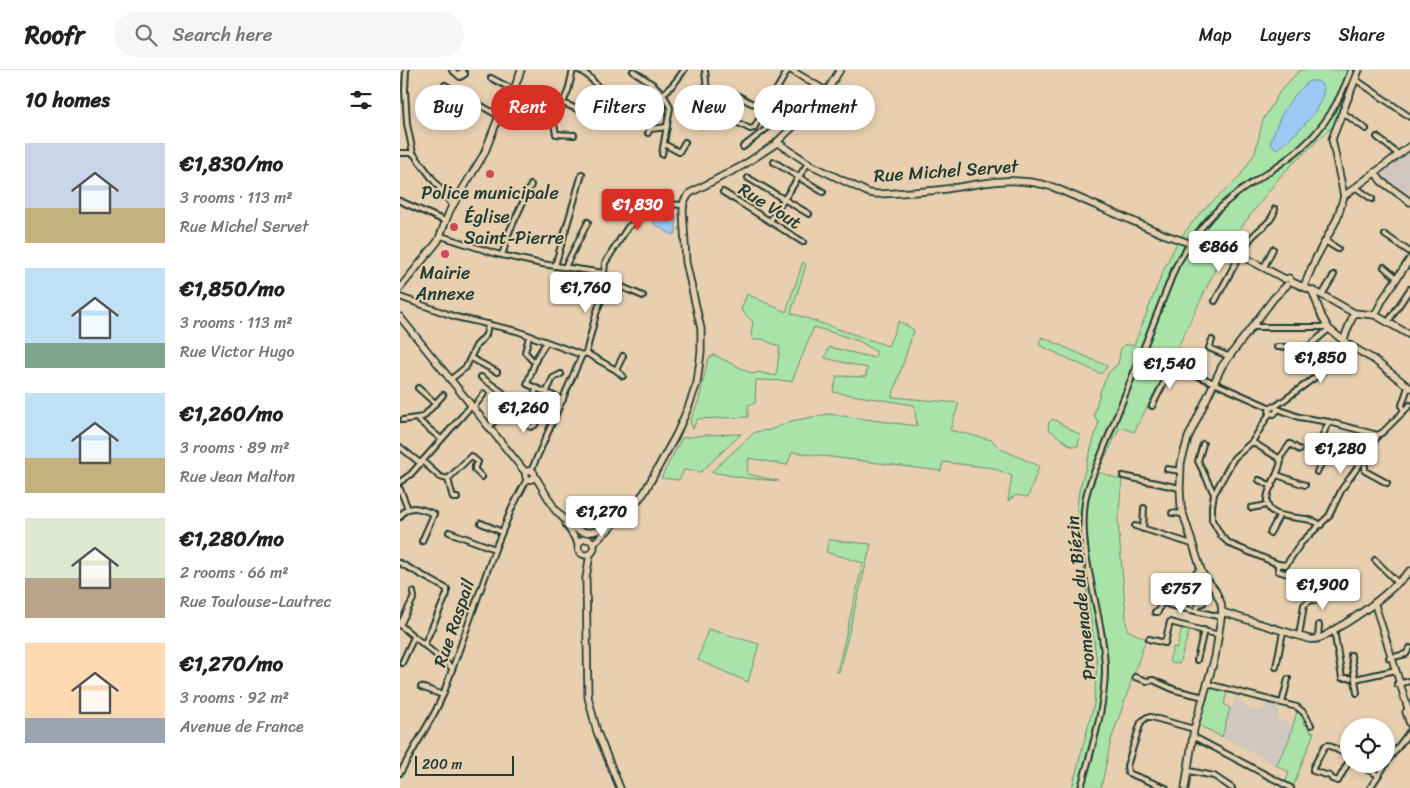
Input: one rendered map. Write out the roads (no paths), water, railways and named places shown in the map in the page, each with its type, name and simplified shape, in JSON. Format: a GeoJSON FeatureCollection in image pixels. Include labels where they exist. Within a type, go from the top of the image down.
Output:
{"type":"FeatureCollection","features":[{"type":"Feature","properties":{"kind":"street"},"geometry":{"type":"LineString","coordinates":[[406,70],[407,124],[413,153],[452,206]]}},
{"type":"Feature","properties":{"kind":"street"},"geometry":{"type":"LineString","coordinates":[[452,70],[458,74]]}},
{"type":"Feature","properties":{"kind":"street"},"geometry":{"type":"LineString","coordinates":[[516,85],[521,70]]}},
{"type":"Feature","properties":{"kind":"street"},"geometry":{"type":"LineString","coordinates":[[565,97],[574,70]]}},
{"type":"Feature","properties":{"kind":"street"},"geometry":{"type":"LineString","coordinates":[[579,70],[590,77],[596,85]]}},
{"type":"Feature","properties":{"kind":"street"},"geometry":{"type":"LineString","coordinates":[[664,92],[684,70]]}},
{"type":"Feature","properties":{"kind":"street"},"geometry":{"type":"LineString","coordinates":[[705,70],[707,85]]}},
{"type":"Feature","properties":{"kind":"street"},"geometry":{"type":"LineString","coordinates":[[780,85],[789,70],[814,85]]}},
{"type":"Feature","properties":{"kind":"street"},"geometry":{"type":"LineString","coordinates":[[830,85],[840,70]]}},
{"type":"Feature","properties":{"kind":"street","name":"Promenade du Biézin"},"geometry":{"type":"LineString","coordinates":[[1080,788],[1100,718],[1105,672],[1100,623],[1089,566],[1085,528],[1085,502],[1100,458],[1176,266],[1190,243],[1201,227],[1226,202],[1302,147],[1330,113],[1351,70]]}},
{"type":"Feature","properties":{"kind":"street"},"geometry":{"type":"LineString","coordinates":[[1304,286],[1310,270],[1337,219],[1344,196],[1332,144],[1342,112],[1359,70]]}},
{"type":"Feature","properties":{"kind":"street"},"geometry":{"type":"LineString","coordinates":[[633,71],[655,85]]}},
{"type":"Feature","properties":{"kind":"street"},"geometry":{"type":"LineString","coordinates":[[491,78],[504,85]]}},
{"type":"Feature","properties":{"kind":"street"},"geometry":{"type":"LineString","coordinates":[[1355,79],[1410,117]]}},
{"type":"Feature","properties":{"kind":"street"},"geometry":{"type":"LineString","coordinates":[[662,154],[670,108],[664,98]]}},
{"type":"Feature","properties":{"kind":"street"},"geometry":{"type":"LineString","coordinates":[[1342,112],[1366,129]]}},
{"type":"Feature","properties":{"kind":"street"},"geometry":{"type":"LineString","coordinates":[[648,133],[650,129],[667,127]]}},
{"type":"Feature","properties":{"kind":"street"},"geometry":{"type":"LineString","coordinates":[[400,288],[402,282],[424,261],[441,236],[452,206],[484,154],[493,130]]}},
{"type":"Feature","properties":{"kind":"street"},"geometry":{"type":"LineString","coordinates":[[555,130],[556,134],[574,136]]}},
{"type":"Feature","properties":{"kind":"street"},"geometry":{"type":"LineString","coordinates":[[742,147],[764,130]]}},
{"type":"Feature","properties":{"kind":"street"},"geometry":{"type":"LineString","coordinates":[[620,788],[597,732],[588,697],[586,578],[582,554],[578,548],[610,527],[640,498],[659,467],[686,414],[694,391],[700,367],[701,330],[686,262],[683,205],[687,197],[696,189],[742,166],[780,142],[789,130]]}},
{"type":"Feature","properties":{"kind":"street"},"geometry":{"type":"LineString","coordinates":[[1377,137],[1399,155]]}},
{"type":"Feature","properties":{"kind":"street"},"geometry":{"type":"LineString","coordinates":[[664,144],[679,152],[685,142]]}},
{"type":"Feature","properties":{"kind":"street","name":"Rue Michel Servet"},"geometry":{"type":"LineString","coordinates":[[780,142],[808,163],[870,193],[944,189],[1013,179],[1034,181],[1127,220],[1190,243],[1225,249],[1264,267],[1288,282],[1304,286],[1354,313]]}},
{"type":"Feature","properties":{"kind":"street"},"geometry":{"type":"LineString","coordinates":[[1344,196],[1410,146]]}},
{"type":"Feature","properties":{"kind":"street"},"geometry":{"type":"LineString","coordinates":[[400,152],[413,153]]}},
{"type":"Feature","properties":{"kind":"street"},"geometry":{"type":"LineString","coordinates":[[774,162],[823,192]]}},
{"type":"Feature","properties":{"kind":"street"},"geometry":{"type":"LineString","coordinates":[[770,221],[808,163]]}},
{"type":"Feature","properties":{"kind":"street"},"geometry":{"type":"LineString","coordinates":[[1375,172],[1381,181],[1410,202]]}},
{"type":"Feature","properties":{"kind":"street"},"geometry":{"type":"LineString","coordinates":[[555,266],[582,174]]}},
{"type":"Feature","properties":{"kind":"street"},"geometry":{"type":"LineString","coordinates":[[748,178],[809,214]]}},
{"type":"Feature","properties":{"kind":"street"},"geometry":{"type":"LineString","coordinates":[[502,255],[504,243],[530,185]]}},
{"type":"Feature","properties":{"kind":"street"},"geometry":{"type":"LineString","coordinates":[[1355,187],[1372,199]]}},
{"type":"Feature","properties":{"kind":"street","name":"Rue Vout"},"geometry":{"type":"LineString","coordinates":[[723,192],[803,242]]}},
{"type":"Feature","properties":{"kind":"street"},"geometry":{"type":"LineString","coordinates":[[400,200],[445,221]]}},
{"type":"Feature","properties":{"kind":"street"},"geometry":{"type":"LineString","coordinates":[[643,296],[608,281],[604,273],[605,263],[632,223],[666,204],[683,205]]}},
{"type":"Feature","properties":{"kind":"street"},"geometry":{"type":"LineString","coordinates":[[1214,301],[1248,242],[1259,229],[1267,224],[1275,209]]}},
{"type":"Feature","properties":{"kind":"street"},"geometry":{"type":"LineString","coordinates":[[565,267],[588,222]]}},
{"type":"Feature","properties":{"kind":"street"},"geometry":{"type":"LineString","coordinates":[[1385,235],[1410,252]]}},
{"type":"Feature","properties":{"kind":"street"},"geometry":{"type":"LineString","coordinates":[[441,236],[502,255],[555,266],[604,273]]}},
{"type":"Feature","properties":{"kind":"street"},"geometry":{"type":"LineString","coordinates":[[1325,242],[1338,249]]}},
{"type":"Feature","properties":{"kind":"street"},"geometry":{"type":"LineString","coordinates":[[1264,267],[1273,249]]}},
{"type":"Feature","properties":{"kind":"street"},"geometry":{"type":"LineString","coordinates":[[1375,315],[1410,259]]}},
{"type":"Feature","properties":{"kind":"street"},"geometry":{"type":"LineString","coordinates":[[1384,267],[1397,278]]}},
{"type":"Feature","properties":{"kind":"street"},"geometry":{"type":"LineString","coordinates":[[1316,300],[1324,296],[1334,275]]}},
{"type":"Feature","properties":{"kind":"street","name":"Rue Raspail"},"geometry":{"type":"LineString","coordinates":[[400,774],[436,712],[443,696],[495,549],[515,500],[530,476],[584,354],[608,281]]}},
{"type":"Feature","properties":{"kind":"street"},"geometry":{"type":"LineString","coordinates":[[1185,788],[1194,729],[1208,684],[1222,614],[1221,603],[1215,590],[1200,569],[1183,514],[1180,488],[1181,471],[1188,438],[1213,383],[1228,356],[1288,282]]}},
{"type":"Feature","properties":{"kind":"street"},"geometry":{"type":"LineString","coordinates":[[1388,322],[1410,289]]}},
{"type":"Feature","properties":{"kind":"street"},"geometry":{"type":"LineString","coordinates":[[1312,290],[1328,328],[1343,341],[1373,359],[1409,387],[1402,405],[1403,410]]}},
{"type":"Feature","properties":{"kind":"street"},"geometry":{"type":"LineString","coordinates":[[400,297],[456,316],[517,331],[546,343],[584,354],[616,370],[623,376]]}},
{"type":"Feature","properties":{"kind":"street"},"geometry":{"type":"LineString","coordinates":[[1152,406],[1173,365],[1274,414],[1277,408],[1321,373],[1331,361],[1343,341],[1354,313],[1375,315],[1410,335]]}},
{"type":"Feature","properties":{"kind":"street"},"geometry":{"type":"LineString","coordinates":[[402,321],[489,428],[541,487],[558,514],[593,551],[590,554],[586,578]]}},
{"type":"Feature","properties":{"kind":"street"},"geometry":{"type":"LineString","coordinates":[[450,380],[464,369],[476,346],[486,335],[488,324]]}},
{"type":"Feature","properties":{"kind":"street"},"geometry":{"type":"LineString","coordinates":[[1252,327],[1328,328]]}},
{"type":"Feature","properties":{"kind":"street"},"geometry":{"type":"LineString","coordinates":[[1277,348],[1308,347],[1328,328]]}},
{"type":"Feature","properties":{"kind":"street"},"geometry":{"type":"LineString","coordinates":[[529,337],[525,352],[532,360]]}},
{"type":"Feature","properties":{"kind":"street"},"geometry":{"type":"LineString","coordinates":[[1212,340],[1209,348],[1228,356]]}},
{"type":"Feature","properties":{"kind":"street"},"geometry":{"type":"LineString","coordinates":[[546,343],[527,382],[528,386],[563,400]]}},
{"type":"Feature","properties":{"kind":"street"},"geometry":{"type":"LineString","coordinates":[[616,370],[623,356]]}},
{"type":"Feature","properties":{"kind":"street"},"geometry":{"type":"LineString","coordinates":[[471,358],[497,372]]}},
{"type":"Feature","properties":{"kind":"street"},"geometry":{"type":"LineString","coordinates":[[536,390],[523,420],[524,423],[531,426],[535,425],[553,378],[561,374]]}},
{"type":"Feature","properties":{"kind":"street"},"geometry":{"type":"LineString","coordinates":[[481,377],[502,392],[506,398],[499,409],[498,416],[489,428]]}},
{"type":"Feature","properties":{"kind":"street"},"geometry":{"type":"LineString","coordinates":[[418,388],[435,403]]}},
{"type":"Feature","properties":{"kind":"street"},"geometry":{"type":"LineString","coordinates":[[400,482],[411,474],[484,394]]}},
{"type":"Feature","properties":{"kind":"street"},"geometry":{"type":"LineString","coordinates":[[403,420],[423,417],[443,395]]}},
{"type":"Feature","properties":{"kind":"street"},"geometry":{"type":"LineString","coordinates":[[1270,411],[1252,442],[1234,458],[1214,494],[1212,520],[1222,537],[1230,544],[1278,564],[1286,565],[1290,562],[1301,543],[1329,516],[1342,489],[1370,450],[1378,435],[1410,404]]}},
{"type":"Feature","properties":{"kind":"street"},"geometry":{"type":"LineString","coordinates":[[1277,408],[1299,416],[1378,435]]}},
{"type":"Feature","properties":{"kind":"street"},"geometry":{"type":"LineString","coordinates":[[423,417],[424,424]]}},
{"type":"Feature","properties":{"kind":"street"},"geometry":{"type":"LineString","coordinates":[[416,419],[441,439]]}},
{"type":"Feature","properties":{"kind":"street"},"geometry":{"type":"LineString","coordinates":[[1317,472],[1321,464],[1312,457],[1330,422]]}},
{"type":"Feature","properties":{"kind":"street"},"geometry":{"type":"LineString","coordinates":[[1252,442],[1281,461],[1267,496],[1267,504],[1272,511],[1279,516],[1310,520],[1321,525]]}},
{"type":"Feature","properties":{"kind":"street"},"geometry":{"type":"LineString","coordinates":[[1203,444],[1198,461],[1214,494]]}},
{"type":"Feature","properties":{"kind":"street"},"geometry":{"type":"LineString","coordinates":[[1279,459],[1290,444],[1300,450]]}},
{"type":"Feature","properties":{"kind":"street"},"geometry":{"type":"LineString","coordinates":[[400,447],[440,477],[448,479]]}},
{"type":"Feature","properties":{"kind":"street"},"geometry":{"type":"LineString","coordinates":[[448,479],[471,456],[478,462],[475,470],[482,476]]}},
{"type":"Feature","properties":{"kind":"street"},"geometry":{"type":"LineString","coordinates":[[1365,466],[1365,471],[1387,483]]}},
{"type":"Feature","properties":{"kind":"street"},"geometry":{"type":"LineString","coordinates":[[1167,469],[1181,471]]}},
{"type":"Feature","properties":{"kind":"street"},"geometry":{"type":"LineString","coordinates":[[1277,475],[1306,485]]}},
{"type":"Feature","properties":{"kind":"street"},"geometry":{"type":"LineString","coordinates":[[1123,476],[1180,488]]}},
{"type":"Feature","properties":{"kind":"street"},"geometry":{"type":"LineString","coordinates":[[448,479],[453,498],[456,498]]}},
{"type":"Feature","properties":{"kind":"street"},"geometry":{"type":"LineString","coordinates":[[1259,480],[1272,486]]}},
{"type":"Feature","properties":{"kind":"street"},"geometry":{"type":"LineString","coordinates":[[400,489],[408,509]]}},
{"type":"Feature","properties":{"kind":"street"},"geometry":{"type":"LineString","coordinates":[[554,508],[577,530],[592,533],[610,524],[640,498]]}},
{"type":"Feature","properties":{"kind":"street"},"geometry":{"type":"LineString","coordinates":[[1251,508],[1267,504]]}},
{"type":"Feature","properties":{"kind":"street"},"geometry":{"type":"LineString","coordinates":[[400,517],[408,509],[420,508],[434,514],[422,541]]}},
{"type":"Feature","properties":{"kind":"street"},"geometry":{"type":"LineString","coordinates":[[1143,529],[1144,508]]}},
{"type":"Feature","properties":{"kind":"street"},"geometry":{"type":"LineString","coordinates":[[1172,514],[1183,514]]}},
{"type":"Feature","properties":{"kind":"street"},"geometry":{"type":"LineString","coordinates":[[1270,532],[1279,516]]}},
{"type":"Feature","properties":{"kind":"street"},"geometry":{"type":"LineString","coordinates":[[481,523],[502,532]]}},
{"type":"Feature","properties":{"kind":"street"},"geometry":{"type":"LineString","coordinates":[[1135,526],[1192,544]]}},
{"type":"Feature","properties":{"kind":"street"},"geometry":{"type":"LineString","coordinates":[[449,532],[495,549]]}},
{"type":"Feature","properties":{"kind":"street"},"geometry":{"type":"LineString","coordinates":[[582,554],[590,554]]}},
{"type":"Feature","properties":{"kind":"street"},"geometry":{"type":"LineString","coordinates":[[1375,560],[1398,583]]}},
{"type":"Feature","properties":{"kind":"street"},"geometry":{"type":"LineString","coordinates":[[400,563],[447,589],[447,594],[424,645]]}},
{"type":"Feature","properties":{"kind":"street"},"geometry":{"type":"LineString","coordinates":[[1278,564],[1278,571],[1301,578]]}},
{"type":"Feature","properties":{"kind":"street"},"geometry":{"type":"LineString","coordinates":[[1191,585],[1196,573],[1200,569]]}},
{"type":"Feature","properties":{"kind":"street"},"geometry":{"type":"LineString","coordinates":[[1162,600],[1170,605],[1196,612],[1222,614],[1312,640],[1318,639],[1360,616],[1375,605],[1410,572]]}},
{"type":"Feature","properties":{"kind":"street"},"geometry":{"type":"LineString","coordinates":[[1155,612],[1158,612],[1163,596],[1159,589]]}},
{"type":"Feature","properties":{"kind":"street"},"geometry":{"type":"LineString","coordinates":[[413,592],[414,596],[400,625],[452,668]]}},
{"type":"Feature","properties":{"kind":"street"},"geometry":{"type":"LineString","coordinates":[[1299,636],[1304,605],[1311,600],[1323,601],[1324,599],[1316,596]]}},
{"type":"Feature","properties":{"kind":"street"},"geometry":{"type":"LineString","coordinates":[[1196,612],[1199,604],[1203,603]]}},
{"type":"Feature","properties":{"kind":"street"},"geometry":{"type":"LineString","coordinates":[[1375,605],[1410,724]]}},
{"type":"Feature","properties":{"kind":"street"},"geometry":{"type":"LineString","coordinates":[[1149,639],[1165,643],[1170,622],[1219,635]]}},
{"type":"Feature","properties":{"kind":"street"},"geometry":{"type":"LineString","coordinates":[[1318,639],[1319,624]]}},
{"type":"Feature","properties":{"kind":"street"},"geometry":{"type":"LineString","coordinates":[[1197,660],[1204,630]]}},
{"type":"Feature","properties":{"kind":"street"},"geometry":{"type":"LineString","coordinates":[[1334,630],[1342,678],[1394,671]]}},
{"type":"Feature","properties":{"kind":"street"},"geometry":{"type":"LineString","coordinates":[[1276,666],[1283,632]]}},
{"type":"Feature","properties":{"kind":"street"},"geometry":{"type":"LineString","coordinates":[[402,662],[414,637]]}},
{"type":"Feature","properties":{"kind":"street"},"geometry":{"type":"LineString","coordinates":[[1390,658],[1406,654],[1410,648]]}},
{"type":"Feature","properties":{"kind":"street"},"geometry":{"type":"LineString","coordinates":[[1351,655],[1353,678],[1357,693]]}},
{"type":"Feature","properties":{"kind":"street"},"geometry":{"type":"LineString","coordinates":[[1134,677],[1153,680],[1175,690],[1204,697]]}},
{"type":"Feature","properties":{"kind":"street"},"geometry":{"type":"LineString","coordinates":[[1282,703],[1288,679]]}},
{"type":"Feature","properties":{"kind":"street"},"geometry":{"type":"LineString","coordinates":[[1398,684],[1410,681]]}},
{"type":"Feature","properties":{"kind":"street"},"geometry":{"type":"LineString","coordinates":[[1208,684],[1297,707],[1304,713],[1311,725]]}},
{"type":"Feature","properties":{"kind":"street"},"geometry":{"type":"LineString","coordinates":[[1398,684],[1410,715]]}},
{"type":"Feature","properties":{"kind":"street"},"geometry":{"type":"LineString","coordinates":[[421,687],[443,696]]}},
{"type":"Feature","properties":{"kind":"street"},"geometry":{"type":"LineString","coordinates":[[1166,788],[1128,773],[1127,766],[1141,722],[1147,717],[1151,717],[1194,729]]}},
{"type":"Feature","properties":{"kind":"street"},"geometry":{"type":"LineString","coordinates":[[1395,751],[1410,730]]}},
{"type":"Feature","properties":{"kind":"street"},"geometry":{"type":"LineString","coordinates":[[1194,737],[1289,788]]}},
{"type":"Feature","properties":{"kind":"street"},"geometry":{"type":"LineString","coordinates":[[1340,751],[1328,744],[1325,746],[1313,771],[1330,776],[1338,781],[1342,773]]}},
{"type":"Feature","properties":{"kind":"street"},"geometry":{"type":"LineString","coordinates":[[1189,771],[1214,776],[1232,788]]}},
{"type":"Feature","properties":{"kind":"street"},"geometry":{"type":"LineString","coordinates":[[1370,788],[1378,775],[1374,773]]}},
{"type":"Feature","properties":{"kind":"water"},"geometry":{"type":"Polygon","coordinates":[[[1309,81],[1318,81],[1324,87],[1319,105],[1300,130],[1277,149],[1270,144],[1277,125],[1289,103],[1309,81]]]}},
{"type":"Feature","properties":{"kind":"water"},"geometry":{"type":"Polygon","coordinates":[[[667,213],[676,217],[676,233],[672,235],[654,224],[653,219],[667,213]]]}},
{"type":"Feature","properties":{"kind":"place","name":"Police municipale"},"geometry":{"type":"Point","coordinates":[490,174]}},
{"type":"Feature","properties":{"kind":"place","name":"Église Saint-Pierre"},"geometry":{"type":"Point","coordinates":[454,227]}},
{"type":"Feature","properties":{"kind":"place","name":"Mairie Annexe"},"geometry":{"type":"Point","coordinates":[445,254]}}]}
